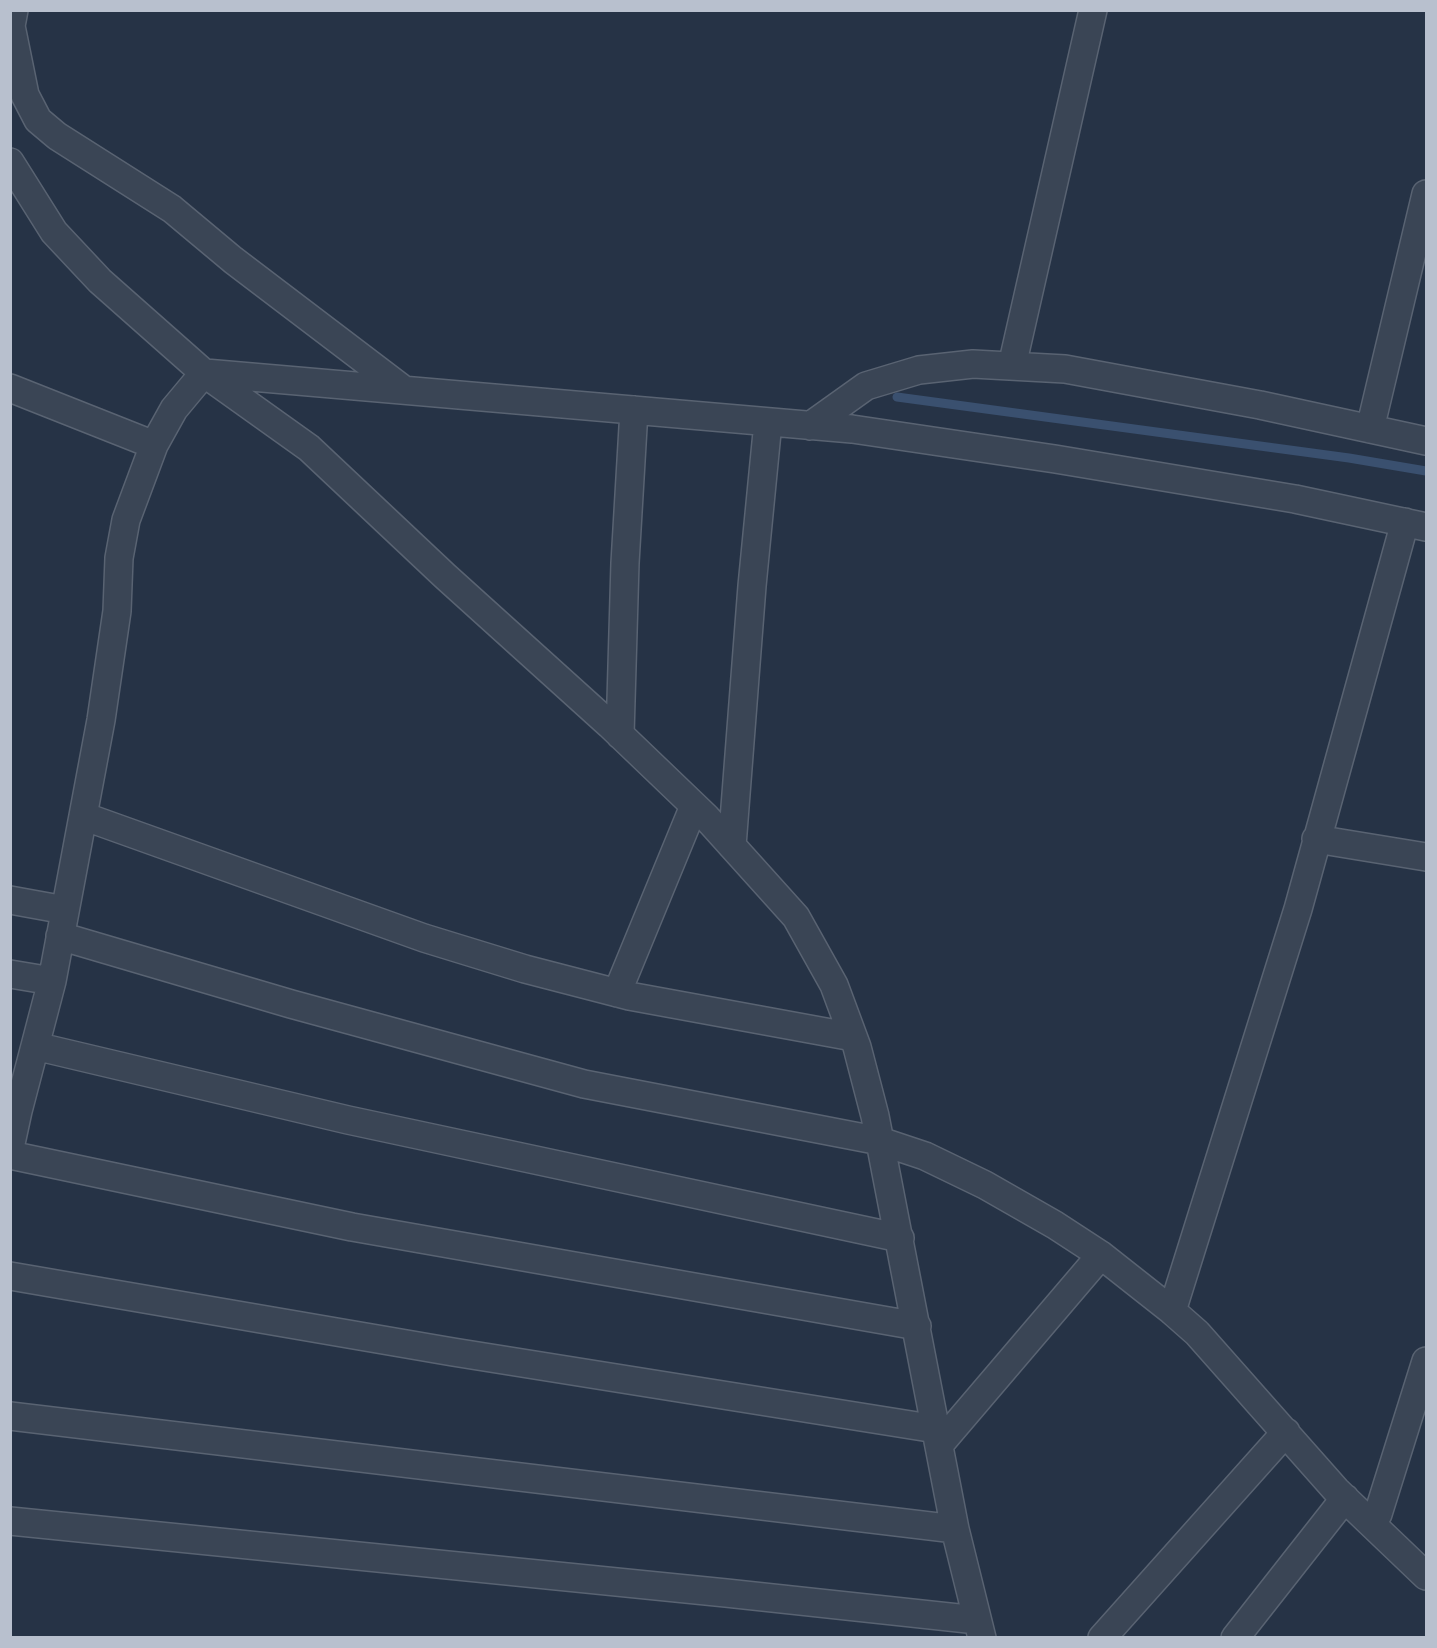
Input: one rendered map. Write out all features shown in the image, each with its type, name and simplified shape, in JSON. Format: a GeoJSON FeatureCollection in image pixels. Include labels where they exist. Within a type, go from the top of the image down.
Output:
{"type":"FeatureCollection","features":[{"type":"Feature","properties":{"kind":"street"},"geometry":{"type":"LineString","coordinates":[[14,10],[11,26],[25,95],[38,120],[57,136],[172,209],[233,260],[404,390]]}},
{"type":"Feature","properties":{"kind":"street"},"geometry":{"type":"LineString","coordinates":[[1012,366],[1093,10]]}},
{"type":"Feature","properties":{"kind":"street"},"geometry":{"type":"LineString","coordinates":[[10,162],[54,232],[100,281],[204,373],[309,448],[694,806],[796,917],[834,986],[860,1058],[900,1238],[955,1529],[979,1629],[726,1593],[10,1521]]}},
{"type":"Feature","properties":{"kind":"street"},"geometry":{"type":"LineString","coordinates":[[1370,429],[1426,194]]}},
{"type":"Feature","properties":{"kind":"street"},"geometry":{"type":"LineString","coordinates":[[810,426],[866,386],[920,370],[973,364],[1065,369],[1260,405],[1426,441]]}},
{"type":"Feature","properties":{"kind":"street"},"geometry":{"type":"LineString","coordinates":[[204,373],[852,429],[1295,499],[1416,525],[1316,840],[1298,909],[1172,1311]]}},
{"type":"Feature","properties":{"kind":"street"},"geometry":{"type":"LineString","coordinates":[[10,1148],[52,981],[101,720],[117,611],[119,558],[126,520],[154,445],[174,409],[204,373]]}},
{"type":"Feature","properties":{"kind":"street"},"geometry":{"type":"LineString","coordinates":[[10,388],[154,445]]}},
{"type":"Feature","properties":{"kind":"street"},"geometry":{"type":"LineString","coordinates":[[620,735],[625,563],[634,410]]}},
{"type":"Feature","properties":{"kind":"street"},"geometry":{"type":"LineString","coordinates":[[732,846],[752,586],[768,422]]}},
{"type":"Feature","properties":{"kind":"street"},"geometry":{"type":"LineString","coordinates":[[617,993],[694,806]]}},
{"type":"Feature","properties":{"kind":"street"},"geometry":{"type":"LineString","coordinates":[[83,816],[424,938],[525,969],[617,993],[853,1037]]}},
{"type":"Feature","properties":{"kind":"street"},"geometry":{"type":"LineString","coordinates":[[1316,840],[1426,857]]}},
{"type":"Feature","properties":{"kind":"street"},"geometry":{"type":"LineString","coordinates":[[10,900],[63,923],[291,1004],[584,1084],[880,1141],[925,1156],[985,1185],[1055,1225],[1101,1255],[1172,1311],[1197,1333],[1345,1498],[1426,1576]]}},
{"type":"Feature","properties":{"kind":"street"},"geometry":{"type":"LineString","coordinates":[[10,974],[52,981]]}},
{"type":"Feature","properties":{"kind":"street"},"geometry":{"type":"LineString","coordinates":[[35,1046],[348,1120],[900,1238]]}},
{"type":"Feature","properties":{"kind":"street"},"geometry":{"type":"LineString","coordinates":[[10,1155],[351,1227],[916,1326]]}},
{"type":"Feature","properties":{"kind":"street"},"geometry":{"type":"LineString","coordinates":[[937,1437],[1101,1255]]}},
{"type":"Feature","properties":{"kind":"street"},"geometry":{"type":"LineString","coordinates":[[10,1276],[937,1437]]}},
{"type":"Feature","properties":{"kind":"street"},"geometry":{"type":"LineString","coordinates":[[1372,1524],[1378,1514],[1426,1361]]}},
{"type":"Feature","properties":{"kind":"street"},"geometry":{"type":"LineString","coordinates":[[10,1416],[955,1529]]}},
{"type":"Feature","properties":{"kind":"street"},"geometry":{"type":"LineString","coordinates":[[1102,1638],[1286,1432]]}},
{"type":"Feature","properties":{"kind":"street"},"geometry":{"type":"LineString","coordinates":[[1234,1638],[1345,1498]]}},
{"type":"Feature","properties":{"kind":"waterway"},"geometry":{"type":"LineString","coordinates":[[897,397],[1349,458],[1426,471]]}}]}
